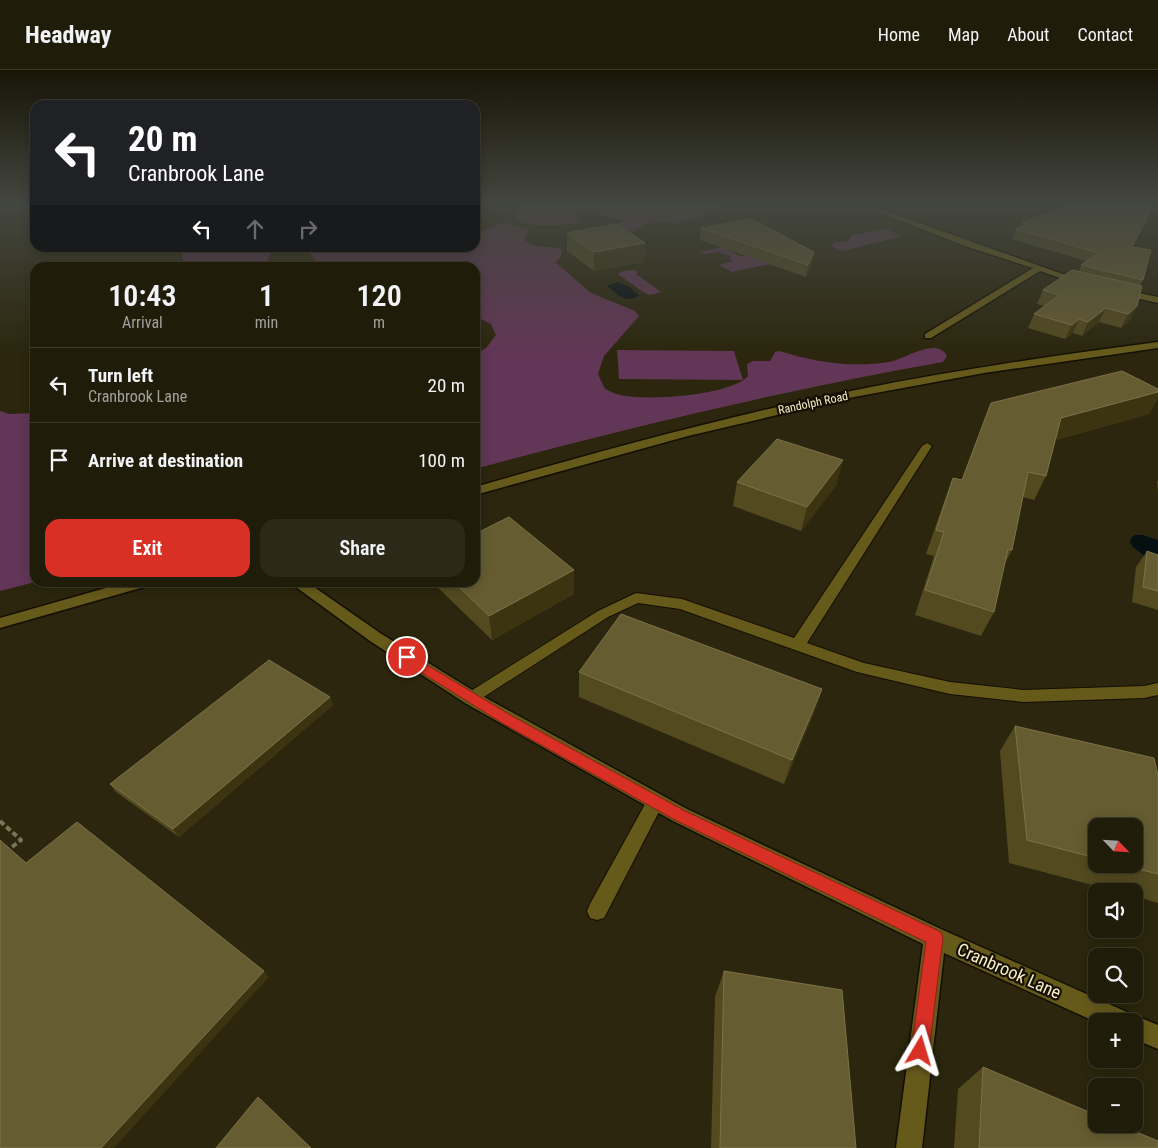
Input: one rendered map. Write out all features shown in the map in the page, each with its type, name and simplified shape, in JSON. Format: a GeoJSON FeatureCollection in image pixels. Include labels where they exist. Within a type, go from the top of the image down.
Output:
{"type":"FeatureCollection","features":[{"type":"Feature","properties":{"kind":"street"},"geometry":{"type":"LineString","coordinates":[[1002,255],[1092,285]]}},
{"type":"Feature","properties":{"kind":"street"},"geometry":{"type":"LineString","coordinates":[[928,336],[1039,268]]}},
{"type":"Feature","properties":{"kind":"street"},"geometry":{"type":"LineString","coordinates":[[1110,290],[1158,300]]}},
{"type":"Feature","properties":{"kind":"street","name":"Randolph Road"},"geometry":{"type":"LineString","coordinates":[[480,490],[712,426],[812,403],[1005,367],[1158,344]]}},
{"type":"Feature","properties":{"kind":"street"},"geometry":{"type":"LineString","coordinates":[[0,623],[128,587]]}},
{"type":"Feature","properties":{"kind":"street","name":"Cranbrook Lane"},"geometry":{"type":"LineString","coordinates":[[303,587],[375,637],[471,698],[680,816],[935,938],[1103,1013]]}},
{"type":"Feature","properties":{"kind":"street"},"geometry":{"type":"LineString","coordinates":[[909,1148],[935,938]]}},
{"type":"Feature","properties":{"kind":"street"},"geometry":{"type":"LineString","coordinates":[[1143,1031],[1158,1037]]}},
{"type":"Feature","properties":{"kind":"lane"},"geometry":{"type":"LineString","coordinates":[[797,646],[928,446]]}},
{"type":"Feature","properties":{"kind":"lane"},"geometry":{"type":"LineString","coordinates":[[471,698],[602,614],[636,598],[682,604],[862,668],[950,688],[1024,696],[1144,692],[1158,689]]}},
{"type":"Feature","properties":{"kind":"lane"},"geometry":{"type":"LineString","coordinates":[[598,910],[655,802]]}},
{"type":"Feature","properties":{"kind":"path"},"geometry":{"type":"LineString","coordinates":[[0,821],[21,840],[0,857]]}},
{"type":"Feature","properties":{"kind":"shaded area"},"geometry":{"type":"Polygon","coordinates":[[[270,255],[267,262],[183,262],[182,256],[270,255]]]}},
{"type":"Feature","properties":{"kind":"shaded area"},"geometry":{"type":"Polygon","coordinates":[[[312,255],[561,255],[555,262],[591,293],[635,311],[639,316],[604,356],[598,374],[605,389],[618,395],[667,397],[724,388],[738,383],[748,376],[747,364],[753,361],[770,361],[775,352],[779,351],[820,361],[847,364],[889,362],[928,348],[942,350],[947,356],[943,362],[708,410],[591,438],[480,468],[480,351],[486,348],[496,335],[491,324],[480,318],[480,262],[316,262],[312,255]]]}},
{"type":"Feature","properties":{"kind":"shaded area"},"geometry":{"type":"Polygon","coordinates":[[[727,255],[785,261],[732,272],[719,265],[733,261],[729,258],[732,257],[727,255]]]}},
{"type":"Feature","properties":{"kind":"shaded area"},"geometry":{"type":"Polygon","coordinates":[[[633,270],[638,272],[636,274],[661,292],[650,295],[618,274],[623,271],[633,270]]]}},
{"type":"Feature","properties":{"kind":"shaded area"},"geometry":{"type":"Polygon","coordinates":[[[618,282],[630,287],[639,296],[629,299],[624,298],[607,286],[618,282]]]}},
{"type":"Feature","properties":{"kind":"shaded area"},"geometry":{"type":"Polygon","coordinates":[[[617,350],[734,351],[743,380],[619,379],[617,350]]]}},
{"type":"Feature","properties":{"kind":"shaded area"},"geometry":{"type":"Polygon","coordinates":[[[0,411],[9,414],[30,413],[30,583],[0,591],[0,411]]]}},
{"type":"Feature","properties":{"kind":"shaded area"},"geometry":{"type":"Polygon","coordinates":[[[1135,535],[1143,535],[1158,540],[1158,561],[1152,562],[1133,547],[1130,542],[1131,538],[1135,535]]]}},
{"type":"Feature","properties":{"kind":"building"},"geometry":{"type":"Polygon","coordinates":[[[780,255],[812,255],[808,265],[780,255]]]}},
{"type":"Feature","properties":{"kind":"building"},"geometry":{"type":"Polygon","coordinates":[[[1096,255],[1150,255],[1143,280],[1081,265],[1096,255]]]}},
{"type":"Feature","properties":{"kind":"building"},"geometry":{"type":"Polygon","coordinates":[[[1072,270],[1142,286],[1137,306],[1128,314],[1106,308],[1088,322],[1079,319],[1072,325],[1034,314],[1059,295],[1043,290],[1072,270]]]}},
{"type":"Feature","properties":{"kind":"building"},"geometry":{"type":"Polygon","coordinates":[[[1122,371],[1158,389],[1158,392],[1061,418],[1046,476],[1028,472],[1012,550],[1008,549],[994,612],[925,590],[944,532],[936,530],[953,478],[962,480],[991,403],[1122,371]]]}},
{"type":"Feature","properties":{"kind":"building"},"geometry":{"type":"Polygon","coordinates":[[[777,439],[843,460],[807,507],[737,482],[777,439]]]}},
{"type":"Feature","properties":{"kind":"building"},"geometry":{"type":"Polygon","coordinates":[[[509,517],[574,570],[489,616],[459,587],[480,587],[480,532],[509,517]]]}},
{"type":"Feature","properties":{"kind":"building"},"geometry":{"type":"Polygon","coordinates":[[[1147,551],[1158,555],[1158,591],[1143,587],[1147,551]]]}},
{"type":"Feature","properties":{"kind":"building"},"geometry":{"type":"Polygon","coordinates":[[[621,614],[822,689],[792,760],[579,672],[621,614]]]}},
{"type":"Feature","properties":{"kind":"building"},"geometry":{"type":"Polygon","coordinates":[[[269,660],[330,697],[173,829],[110,784],[269,660]]]}},
{"type":"Feature","properties":{"kind":"building"},"geometry":{"type":"Polygon","coordinates":[[[1015,726],[1154,758],[1158,775],[1158,874],[1143,870],[1143,818],[1088,818],[1088,856],[1027,840],[1015,726]]]}},
{"type":"Feature","properties":{"kind":"building"},"geometry":{"type":"Polygon","coordinates":[[[77,822],[264,971],[101,1148],[0,1148],[0,840],[26,863],[77,822]]]}},
{"type":"Feature","properties":{"kind":"building"},"geometry":{"type":"Polygon","coordinates":[[[724,971],[842,990],[856,1148],[720,1148],[724,971]]]}},
{"type":"Feature","properties":{"kind":"building"},"geometry":{"type":"Polygon","coordinates":[[[983,1067],[1088,1112],[1088,1133],[1139,1133],[1158,1141],[1158,1148],[979,1148],[983,1067]]]}},
{"type":"Feature","properties":{"kind":"building"},"geometry":{"type":"Polygon","coordinates":[[[258,1097],[311,1148],[216,1148],[258,1097]]]}},
{"type":"Feature","properties":{"kind":"route"},"geometry":{"type":"LineString","coordinates":[[407,657],[507,720],[680,816],[935,938],[920,1051]]}}]}
